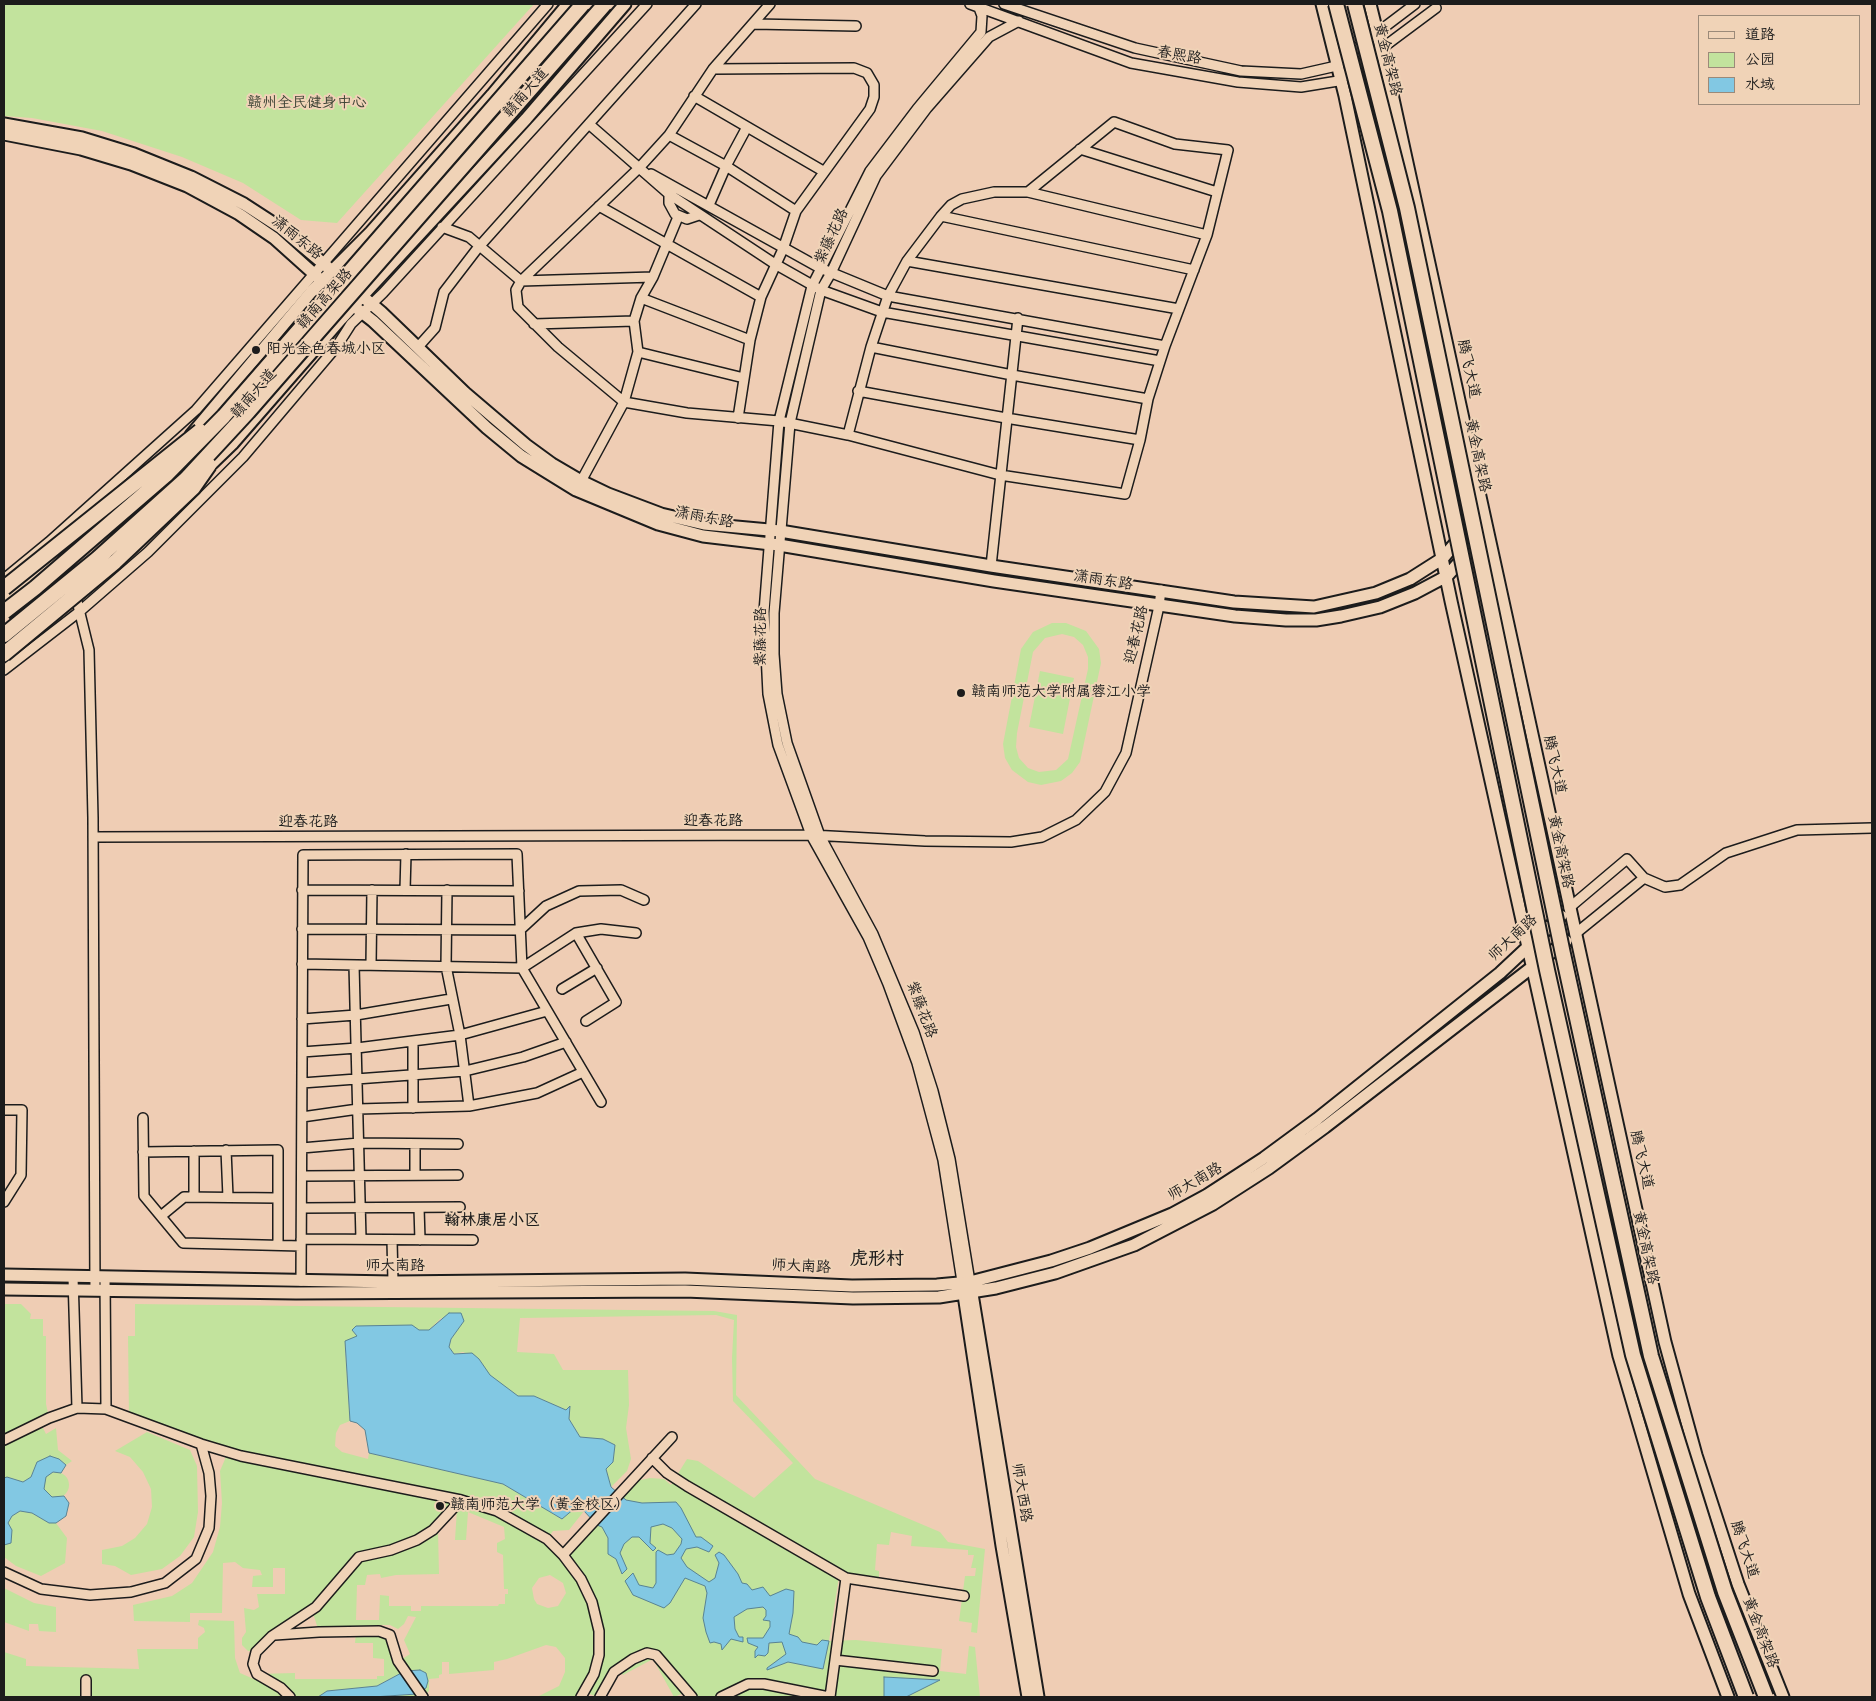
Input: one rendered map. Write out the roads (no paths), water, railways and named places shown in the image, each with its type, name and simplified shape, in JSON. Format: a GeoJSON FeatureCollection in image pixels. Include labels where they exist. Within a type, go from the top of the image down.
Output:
{"type":"FeatureCollection","features":[{"type":"Feature","properties":{"kind":"highway","name":"赣南高架路"},"geometry":{"type":"LineString","coordinates":[[4,612],[35,588],[166,475],[236,403],[583,4]]}},
{"type":"Feature","properties":{"kind":"highway","name":"赣南高架路"},"geometry":{"type":"LineString","coordinates":[[4,635],[97,559],[186,479],[248,412],[605,4]]}},
{"type":"Feature","properties":{"kind":"highway"},"geometry":{"type":"LineString","coordinates":[[1336,4],[1390,211],[1547,970],[1633,1354],[1708,1597],[1746,1697]]}},
{"type":"Feature","properties":{"kind":"highway","name":"黄金高架路"},"geometry":{"type":"LineString","coordinates":[[1355,4],[1408,208],[1565,964],[1650,1356],[1725,1592],[1766,1697]]}},
{"type":"Feature","properties":{"kind":"highway"},"geometry":{"type":"LineString","coordinates":[[4,588],[135,481],[236,403]]}},
{"type":"Feature","properties":{"kind":"highway"},"geometry":{"type":"LineString","coordinates":[[4,654],[115,562],[192,488],[248,412]]}},
{"type":"Feature","properties":{"kind":"main road","name":"赣南大道"},"geometry":{"type":"LineString","coordinates":[[4,600],[60,556],[158,471],[323,272],[378,224],[492,95],[568,4]]}},
{"type":"Feature","properties":{"kind":"main road","name":"赣南大道"},"geometry":{"type":"LineString","coordinates":[[4,646],[75,590],[134,539],[233,443],[362,304],[625,4]]}},
{"type":"Feature","properties":{"kind":"main road"},"geometry":{"type":"LineString","coordinates":[[1322,4],[1337,64],[1446,576],[1618,1356],[1689,1594],[1728,1697]]}},
{"type":"Feature","properties":{"kind":"main road","name":"腾飞大道"},"geometry":{"type":"LineString","coordinates":[[1370,4],[1378,32],[1665,1342],[1696,1455],[1738,1584],[1783,1697]]}},
{"type":"Feature","properties":{"kind":"main road","name":"潇雨东路"},"geometry":{"type":"LineString","coordinates":[[4,124],[82,138],[134,154],[184,173],[218,189],[281,228],[323,272]]}},
{"type":"Feature","properties":{"kind":"main road","name":"潇雨东路"},"geometry":{"type":"LineString","coordinates":[[4,134],[81,149],[131,164],[187,186],[246,219],[323,272],[418,347],[509,432],[579,485],[658,524],[703,536],[773,544],[1159,606],[1235,616],[1316,620],[1380,606],[1415,594],[1446,576],[1487,532]]}},
{"type":"Feature","properties":{"kind":"main road","name":"潇雨东路"},"geometry":{"type":"LineString","coordinates":[[362,304],[502,441],[548,474],[661,514],[704,524],[774,530],[991,566],[1234,602],[1314,606],[1376,593],[1410,579],[1443,558],[1482,510]]}},
{"type":"Feature","properties":{"kind":"main road","name":"师大南路"},"geometry":{"type":"LineString","coordinates":[[4,1289],[73,1290],[100,1284],[301,1281],[685,1279],[852,1286],[937,1285],[966,1282],[1051,1261],[1090,1248],[1172,1214],[1207,1195],[1264,1158],[1317,1119],[1500,973],[1569,908]]}},
{"type":"Feature","properties":{"kind":"main road","name":"师大南路"},"geometry":{"type":"LineString","coordinates":[[4,1275],[72,1277],[100,1284],[296,1292],[685,1291],[853,1298],[968,1294],[1055,1273],[1094,1260],[1142,1241],[1213,1204],[1269,1168],[1325,1127],[1575,934]]}},
{"type":"Feature","properties":{"kind":"main road","name":"师大西路"},"geometry":{"type":"LineString","coordinates":[[968,1294],[1002,1546],[1028,1697]]}},
{"type":"Feature","properties":{"kind":"main road","name":"师大西路"},"geometry":{"type":"LineString","coordinates":[[968,1294],[1038,1697]]}},
{"type":"Feature","properties":{"kind":"street"},"geometry":{"type":"LineString","coordinates":[[4,579],[49,542],[196,410],[323,272],[548,4]]}},
{"type":"Feature","properties":{"kind":"street"},"geometry":{"type":"LineString","coordinates":[[4,670],[79,612],[148,552],[243,457],[337,346],[362,304],[383,293],[647,4]]}},
{"type":"Feature","properties":{"kind":"street"},"geometry":{"type":"LineString","coordinates":[[418,347],[435,328],[444,292],[480,246],[696,4]]}},
{"type":"Feature","properties":{"kind":"street"},"geometry":{"type":"LineString","coordinates":[[770,4],[713,69],[669,135],[639,168],[521,281],[516,290],[518,307],[534,324],[624,402],[687,413],[790,423],[848,435],[1000,475],[1125,494],[1140,440],[1148,398],[1165,346],[1207,235],[1228,150],[1175,144],[1114,122],[1028,192]]}},
{"type":"Feature","properties":{"kind":"street","name":"春熙路"},"geometry":{"type":"LineString","coordinates":[[1004,4],[1136,48],[1241,71],[1301,74],[1332,67],[1337,64],[1415,4]]}},
{"type":"Feature","properties":{"kind":"street","name":"春熙路"},"geometry":{"type":"LineString","coordinates":[[974,6],[1140,64],[1238,82],[1301,88],[1340,80],[1436,8]]}},
{"type":"Feature","properties":{"kind":"street","name":"紫藤花路"},"geometry":{"type":"LineString","coordinates":[[774,530],[790,423],[820,268],[870,171],[917,109],[981,32],[982,16],[974,6]]}},
{"type":"Feature","properties":{"kind":"street","name":"紫藤花路"},"geometry":{"type":"LineString","coordinates":[[968,1294],[951,1166],[924,1061],[894,982],[873,934],[816,836],[778,745],[768,694],[764,612],[773,544],[778,421],[816,288],[831,273],[876,176],[922,115],[989,36],[1019,21]]}},
{"type":"Feature","properties":{"kind":"street"},"geometry":{"type":"LineString","coordinates":[[754,24],[856,26]]}},
{"type":"Feature","properties":{"kind":"street"},"geometry":{"type":"LineString","coordinates":[[713,69],[854,68],[867,73],[874,85],[874,97],[870,109],[823,171],[796,212],[783,249],[761,296],[750,340],[738,418]]}},
{"type":"Feature","properties":{"kind":"street"},"geometry":{"type":"LineString","coordinates":[[694,96],[823,171]]}},
{"type":"Feature","properties":{"kind":"street"},"geometry":{"type":"LineString","coordinates":[[590,124],[670,194],[775,264],[816,288],[882,312],[1016,334],[1160,361]]}},
{"type":"Feature","properties":{"kind":"street"},"geometry":{"type":"LineString","coordinates":[[709,205],[746,127]]}},
{"type":"Feature","properties":{"kind":"street"},"geometry":{"type":"LineString","coordinates":[[669,135],[726,166],[796,212]]}},
{"type":"Feature","properties":{"kind":"street"},"geometry":{"type":"LineString","coordinates":[[1080,149],[1217,192]]}},
{"type":"Feature","properties":{"kind":"street"},"geometry":{"type":"LineString","coordinates":[[639,168],[709,205],[783,249],[831,273],[888,296],[1165,346]]}},
{"type":"Feature","properties":{"kind":"street"},"geometry":{"type":"LineString","coordinates":[[848,435],[858,390],[888,296],[907,261],[941,216],[962,199],[994,192],[1028,192],[1207,235]]}},
{"type":"Feature","properties":{"kind":"street"},"geometry":{"type":"LineString","coordinates":[[670,194],[670,207],[678,217],[691,218],[699,215]]}},
{"type":"Feature","properties":{"kind":"street"},"geometry":{"type":"LineString","coordinates":[[599,206],[666,245],[761,296]]}},
{"type":"Feature","properties":{"kind":"street"},"geometry":{"type":"LineString","coordinates":[[941,216],[1194,270]]}},
{"type":"Feature","properties":{"kind":"street"},"geometry":{"type":"LineString","coordinates":[[579,485],[624,402],[638,352],[634,321],[641,298],[653,277],[678,217]]}},
{"type":"Feature","properties":{"kind":"street"},"geometry":{"type":"LineString","coordinates":[[442,227],[468,237],[521,281],[653,277]]}},
{"type":"Feature","properties":{"kind":"street"},"geometry":{"type":"LineString","coordinates":[[907,261],[1179,309]]}},
{"type":"Feature","properties":{"kind":"street"},"geometry":{"type":"LineString","coordinates":[[641,298],[750,340]]}},
{"type":"Feature","properties":{"kind":"street"},"geometry":{"type":"LineString","coordinates":[[991,566],[1018,318]]}},
{"type":"Feature","properties":{"kind":"street"},"geometry":{"type":"LineString","coordinates":[[534,324],[634,321]]}},
{"type":"Feature","properties":{"kind":"street"},"geometry":{"type":"LineString","coordinates":[[871,347],[1012,375],[1148,398]]}},
{"type":"Feature","properties":{"kind":"street"},"geometry":{"type":"LineString","coordinates":[[638,352],[744,378]]}},
{"type":"Feature","properties":{"kind":"street"},"geometry":{"type":"LineString","coordinates":[[858,390],[1006,418],[1140,440]]}},
{"type":"Feature","properties":{"kind":"street"},"geometry":{"type":"LineString","coordinates":[[75,590],[89,650],[94,837],[100,1284],[106,1409]]}},
{"type":"Feature","properties":{"kind":"street","name":"迎春花路"},"geometry":{"type":"LineString","coordinates":[[94,837],[816,836],[1011,842],[1042,836],[1076,820],[1105,792],[1126,753],[1159,606],[1160,590]]}},
{"type":"Feature","properties":{"kind":"street"},"geometry":{"type":"LineString","coordinates":[[1569,908],[1627,859],[1644,878],[1664,887],[1680,885],[1726,853],[1797,830],[1872,828]]}},
{"type":"Feature","properties":{"kind":"street"},"geometry":{"type":"LineString","coordinates":[[405,890],[406,854]]}},
{"type":"Feature","properties":{"kind":"street"},"geometry":{"type":"LineString","coordinates":[[301,1281],[302,855],[517,854],[522,968],[601,1102]]}},
{"type":"Feature","properties":{"kind":"street"},"geometry":{"type":"LineString","coordinates":[[1575,934],[1644,878]]}},
{"type":"Feature","properties":{"kind":"street"},"geometry":{"type":"LineString","coordinates":[[302,890],[519,891]]}},
{"type":"Feature","properties":{"kind":"street"},"geometry":{"type":"LineString","coordinates":[[371,965],[372,890]]}},
{"type":"Feature","properties":{"kind":"street"},"geometry":{"type":"LineString","coordinates":[[447,890],[446,966],[451,999],[460,1035],[469,1106]]}},
{"type":"Feature","properties":{"kind":"street"},"geometry":{"type":"LineString","coordinates":[[302,929],[520,930],[546,906],[579,891],[621,890],[644,900]]}},
{"type":"Feature","properties":{"kind":"street"},"geometry":{"type":"LineString","coordinates":[[302,964],[522,968],[576,933],[601,928],[636,933]]}},
{"type":"Feature","properties":{"kind":"street"},"geometry":{"type":"LineString","coordinates":[[576,933],[616,1002],[586,1022]]}},
{"type":"Feature","properties":{"kind":"street"},"geometry":{"type":"LineString","coordinates":[[354,965],[361,1239]]}},
{"type":"Feature","properties":{"kind":"street"},"geometry":{"type":"LineString","coordinates":[[562,989],[597,968]]}},
{"type":"Feature","properties":{"kind":"street"},"geometry":{"type":"LineString","coordinates":[[302,1019],[356,1015],[451,999]]}},
{"type":"Feature","properties":{"kind":"street"},"geometry":{"type":"LineString","coordinates":[[302,1052],[357,1048],[460,1035],[547,1011]]}},
{"type":"Feature","properties":{"kind":"street"},"geometry":{"type":"LineString","coordinates":[[413,1041],[413,1108]]}},
{"type":"Feature","properties":{"kind":"street"},"geometry":{"type":"LineString","coordinates":[[302,1083],[465,1071],[523,1057],[566,1042]]}},
{"type":"Feature","properties":{"kind":"street"},"geometry":{"type":"LineString","coordinates":[[302,1117],[358,1109],[469,1106],[537,1093],[583,1072]]}},
{"type":"Feature","properties":{"kind":"street"},"geometry":{"type":"LineString","coordinates":[[4,1110],[22,1110],[21,1175],[4,1202]]}},
{"type":"Feature","properties":{"kind":"street"},"geometry":{"type":"LineString","coordinates":[[143,1118],[144,1196],[183,1243],[278,1245],[361,1239],[473,1240]]}},
{"type":"Feature","properties":{"kind":"street"},"geometry":{"type":"LineString","coordinates":[[302,1148],[359,1143],[458,1144]]}},
{"type":"Feature","properties":{"kind":"street"},"geometry":{"type":"LineString","coordinates":[[415,1144],[415,1175]]}},
{"type":"Feature","properties":{"kind":"street"},"geometry":{"type":"LineString","coordinates":[[226,1150],[228,1198]]}},
{"type":"Feature","properties":{"kind":"street"},"geometry":{"type":"LineString","coordinates":[[143,1152],[278,1150],[278,1245]]}},
{"type":"Feature","properties":{"kind":"street"},"geometry":{"type":"LineString","coordinates":[[194,1151],[194,1197]]}},
{"type":"Feature","properties":{"kind":"street"},"geometry":{"type":"LineString","coordinates":[[302,1176],[458,1175]]}},
{"type":"Feature","properties":{"kind":"street"},"geometry":{"type":"LineString","coordinates":[[161,1216],[184,1197],[277,1198]]}},
{"type":"Feature","properties":{"kind":"street"},"geometry":{"type":"LineString","coordinates":[[302,1208],[460,1207]]}},
{"type":"Feature","properties":{"kind":"street"},"geometry":{"type":"LineString","coordinates":[[419,1208],[420,1240]]}},
{"type":"Feature","properties":{"kind":"street"},"geometry":{"type":"LineString","coordinates":[[392,1240],[394,1282]]}},
{"type":"Feature","properties":{"kind":"street"},"geometry":{"type":"LineString","coordinates":[[72,1277],[77,1408]]}},
{"type":"Feature","properties":{"kind":"street"},"geometry":{"type":"LineString","coordinates":[[4,1440],[39,1422],[77,1408],[106,1409],[201,1444],[242,1456],[461,1500],[497,1511],[546,1539],[563,1555],[582,1579],[592,1602],[599,1631],[599,1655],[594,1674],[582,1697]]}},
{"type":"Feature","properties":{"kind":"street"},"geometry":{"type":"LineString","coordinates":[[563,1555],[672,1437]]}},
{"type":"Feature","properties":{"kind":"street"},"geometry":{"type":"LineString","coordinates":[[4,1572],[41,1589],[90,1595],[131,1592],[165,1584],[196,1560],[209,1528],[211,1496],[209,1473],[201,1444]]}},
{"type":"Feature","properties":{"kind":"street"},"geometry":{"type":"LineString","coordinates":[[652,1458],[667,1473],[687,1486],[846,1578],[964,1596]]}},
{"type":"Feature","properties":{"kind":"street"},"geometry":{"type":"LineString","coordinates":[[290,1697],[280,1688],[257,1674],[253,1664],[256,1652],[272,1636],[316,1607],[360,1557],[390,1550],[417,1540],[433,1530],[461,1500]]}},
{"type":"Feature","properties":{"kind":"street"},"geometry":{"type":"LineString","coordinates":[[721,1697],[748,1684],[764,1684],[829,1697],[846,1578]]}},
{"type":"Feature","properties":{"kind":"street"},"geometry":{"type":"LineString","coordinates":[[272,1636],[379,1631],[390,1635],[398,1661],[423,1697]]}},
{"type":"Feature","properties":{"kind":"street"},"geometry":{"type":"LineString","coordinates":[[600,1697],[614,1672],[647,1652],[656,1655],[692,1697]]}},
{"type":"Feature","properties":{"kind":"street"},"geometry":{"type":"LineString","coordinates":[[835,1660],[933,1671]]}},
{"type":"Feature","properties":{"kind":"street"},"geometry":{"type":"LineString","coordinates":[[86,1680],[86,1697]]}},
{"type":"Feature","properties":{"kind":"water"},"geometry":{"type":"Polygon","coordinates":[[[449,1313],[461,1313],[464,1321],[451,1339],[449,1347],[454,1354],[472,1353],[479,1359],[490,1375],[518,1396],[534,1396],[566,1410],[570,1406],[569,1419],[580,1437],[603,1439],[615,1445],[613,1462],[606,1469],[611,1487],[626,1500],[642,1503],[676,1502],[696,1537],[701,1537],[713,1546],[709,1552],[697,1547],[686,1549],[681,1558],[687,1567],[709,1582],[715,1578],[719,1563],[715,1555],[719,1552],[724,1555],[738,1574],[742,1583],[747,1584],[752,1590],[763,1587],[770,1596],[786,1589],[794,1591],[793,1613],[789,1634],[798,1637],[802,1642],[817,1645],[822,1640],[829,1641],[823,1669],[788,1662],[767,1670],[767,1668],[786,1654],[782,1642],[769,1643],[768,1653],[765,1656],[758,1655],[755,1658],[755,1651],[758,1647],[748,1643],[747,1638],[763,1638],[770,1627],[770,1621],[763,1620],[766,1616],[766,1610],[763,1607],[747,1609],[734,1617],[735,1629],[739,1637],[743,1637],[743,1642],[731,1639],[722,1650],[721,1644],[710,1643],[706,1632],[703,1618],[707,1593],[705,1586],[685,1578],[670,1603],[664,1608],[633,1595],[625,1581],[633,1573],[639,1585],[653,1588],[656,1583],[656,1552],[658,1550],[667,1555],[674,1554],[681,1544],[682,1539],[672,1528],[663,1524],[651,1527],[650,1543],[656,1548],[653,1551],[639,1537],[632,1537],[624,1544],[620,1553],[627,1569],[622,1574],[616,1559],[608,1554],[608,1538],[602,1527],[597,1525],[584,1511],[575,1508],[562,1519],[503,1484],[369,1453],[365,1430],[357,1423],[350,1421],[345,1341],[357,1336],[352,1330],[356,1326],[412,1325],[419,1330],[429,1330],[449,1313]]]}},
{"type":"Feature","properties":{"kind":"water"},"geometry":{"type":"Polygon","coordinates":[[[50,1456],[59,1459],[66,1465],[61,1473],[53,1472],[46,1477],[44,1489],[52,1497],[64,1496],[69,1503],[66,1516],[56,1523],[49,1523],[32,1513],[20,1511],[12,1516],[8,1523],[12,1530],[11,1543],[4,1545],[4,1478],[7,1477],[23,1482],[31,1477],[37,1462],[50,1456]]]}},
{"type":"Feature","properties":{"kind":"water"},"geometry":{"type":"Polygon","coordinates":[[[420,1670],[426,1673],[428,1681],[426,1688],[417,1694],[373,1697],[318,1697],[327,1691],[377,1686],[405,1671],[420,1670]]]}},
{"type":"Feature","properties":{"kind":"water"},"geometry":{"type":"Polygon","coordinates":[[[884,1677],[940,1680],[906,1697],[884,1697],[884,1677]]]}},
{"type":"Feature","properties":{"kind":"place","name":"阳光金色春城小区"},"geometry":{"type":"Point","coordinates":[256,350]}},
{"type":"Feature","properties":{"kind":"place","name":"赣南师范大学附属蓉江小学"},"geometry":{"type":"Point","coordinates":[961,693]}},
{"type":"Feature","properties":{"kind":"place","name":"赣南师范大学（黄金校区）"},"geometry":{"type":"Point","coordinates":[440,1506]}},
{"type":"Feature","properties":{"kind":"district","name":"翰林康居小区"},"geometry":{"type":"Point","coordinates":[492,1222]}},
{"type":"Feature","properties":{"kind":"district","name":"虎形村"},"geometry":{"type":"Point","coordinates":[877,1261]}},
{"type":"Feature","properties":{"kind":"park label","name":"赣州全民健身中心"},"geometry":{"type":"Point","coordinates":[307,104]}}]}
